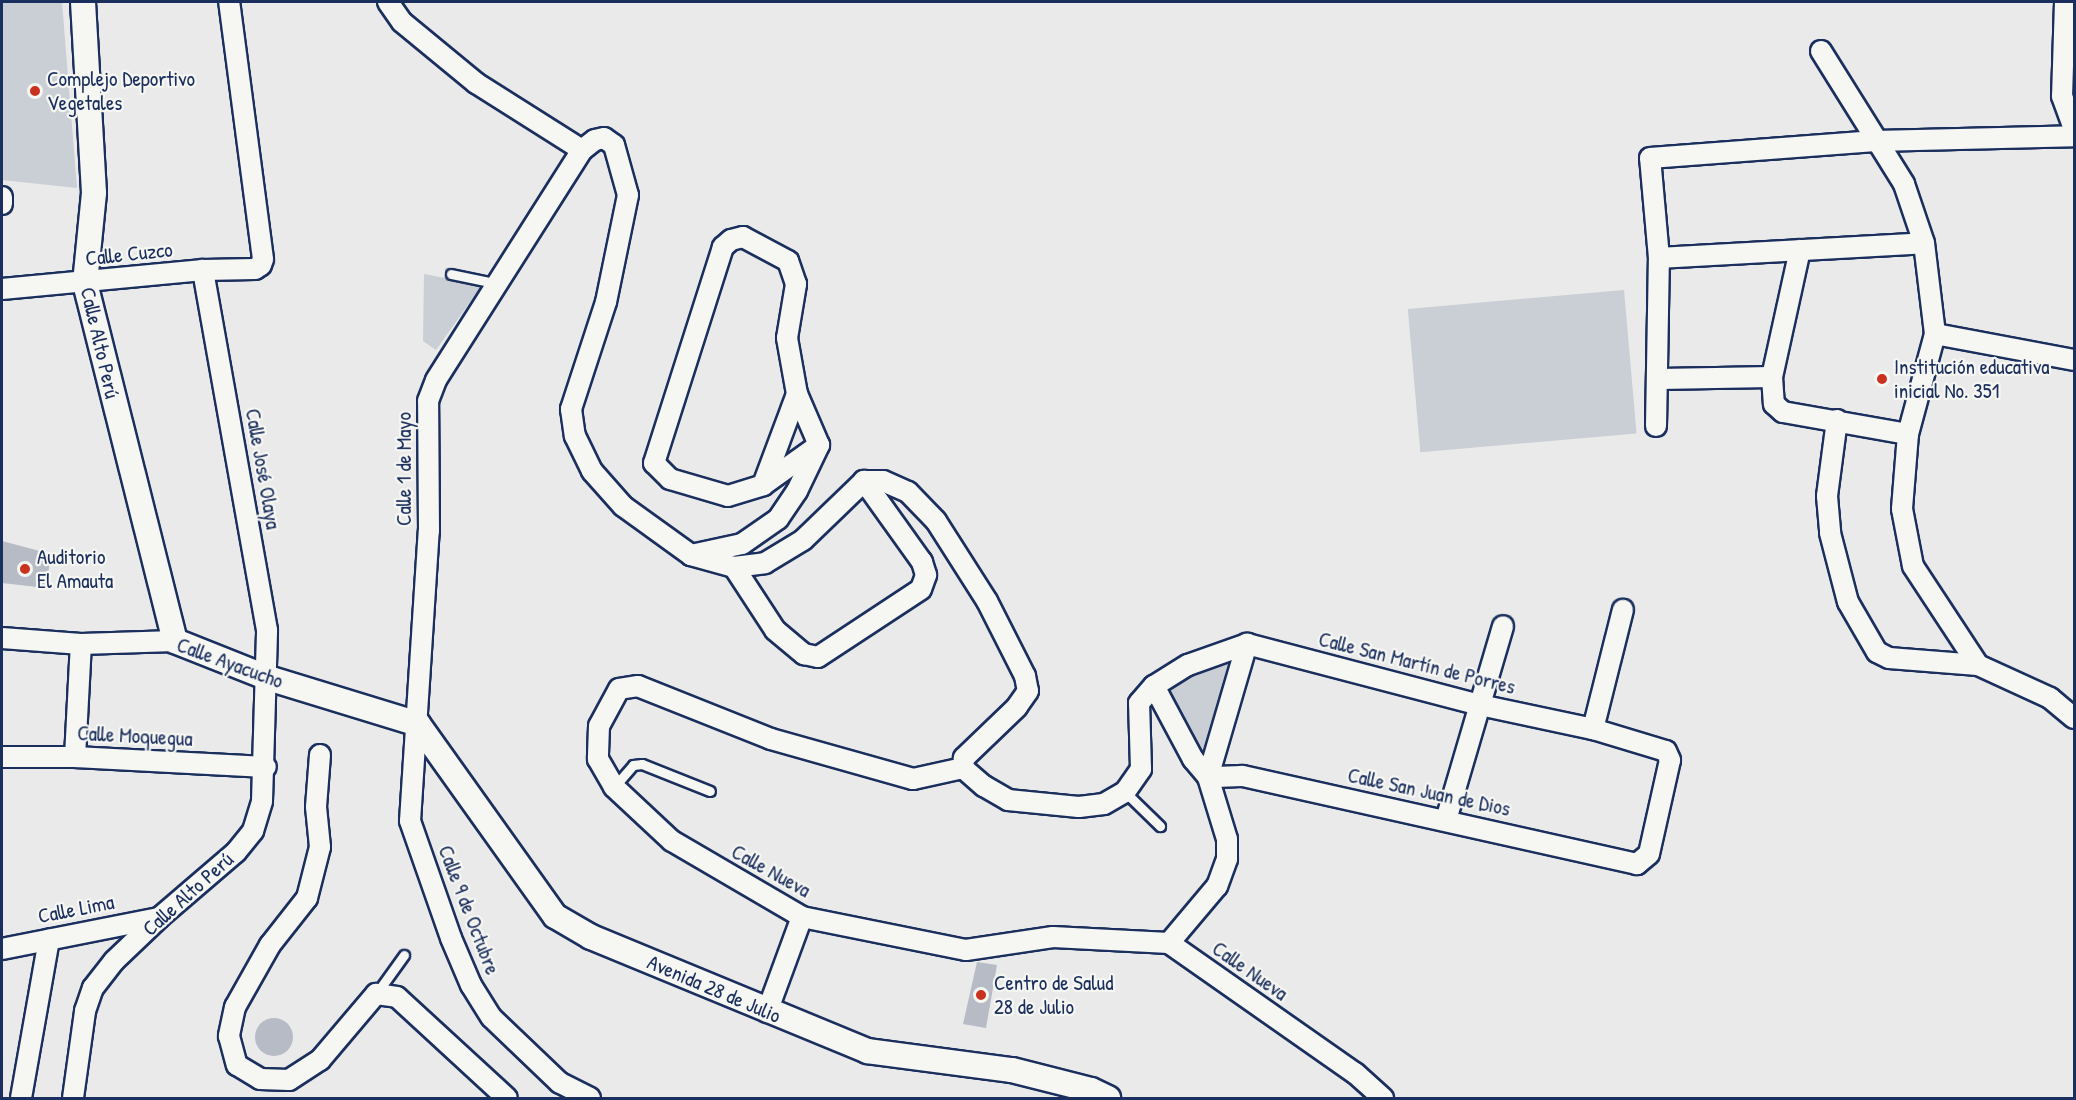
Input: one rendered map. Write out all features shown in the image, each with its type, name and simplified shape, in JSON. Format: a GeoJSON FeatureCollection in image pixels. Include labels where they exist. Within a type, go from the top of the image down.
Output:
{"type":"FeatureCollection","features":[{"type":"Feature","properties":{"kind":"street","name":"Calle Alto Perú"},"geometry":{"type":"LineString","coordinates":[[83,2],[94,193],[85,283],[175,641]]}},
{"type":"Feature","properties":{"kind":"street","name":"Calle Cuzco"},"geometry":{"type":"LineString","coordinates":[[2,289],[85,283],[203,270],[255,269],[261,265],[263,259],[229,2]]}},
{"type":"Feature","properties":{"kind":"street"},"geometry":{"type":"LineString","coordinates":[[2065,2],[2062,96],[2074,129]]}},
{"type":"Feature","properties":{"kind":"street"},"geometry":{"type":"LineString","coordinates":[[388,3],[402,22],[476,83],[582,150],[595,140],[604,138],[614,145],[628,195],[606,302],[571,409],[575,436],[592,471],[624,506],[692,555],[734,567],[765,563],[803,540],[864,481],[884,481],[908,492],[936,521],[987,601],[1025,676],[1028,691],[1017,707],[969,750],[963,768],[1008,800],[1041,806],[1104,804],[1125,792],[1141,769],[1139,703],[1154,686],[1188,665],[1247,644]]}},
{"type":"Feature","properties":{"kind":"street"},"geometry":{"type":"LineString","coordinates":[[1821,51],[1875,141],[1904,184],[1924,243],[1935,334],[1908,434],[1902,509],[1913,566],[1978,665]]}},
{"type":"Feature","properties":{"kind":"street"},"geometry":{"type":"LineString","coordinates":[[1656,426],[1659,379],[1659,258],[1650,158],[1875,141],[2074,136]]}},
{"type":"Feature","properties":{"kind":"street","name":"Calle 1 de Mayo"},"geometry":{"type":"LineString","coordinates":[[418,724],[429,531],[428,401],[436,380],[500,284],[582,150]]}},
{"type":"Feature","properties":{"kind":"street"},"geometry":{"type":"LineString","coordinates":[[692,555],[742,544],[778,519],[797,491],[819,445],[797,394],[787,338],[796,284],[788,261],[743,237],[731,240],[723,247],[654,463],[670,479],[728,496],[763,485],[819,445]]}},
{"type":"Feature","properties":{"kind":"street"},"geometry":{"type":"LineString","coordinates":[[1659,258],[1924,243]]}},
{"type":"Feature","properties":{"kind":"street"},"geometry":{"type":"LineString","coordinates":[[1800,250],[1773,377],[1777,408],[1908,434]]}},
{"type":"Feature","properties":{"kind":"street","name":"Calle José Olaya"},"geometry":{"type":"LineString","coordinates":[[203,270],[267,630],[268,678]]}},
{"type":"Feature","properties":{"kind":"street"},"geometry":{"type":"LineString","coordinates":[[1935,334],[2074,360]]}},
{"type":"Feature","properties":{"kind":"street"},"geometry":{"type":"LineString","coordinates":[[1659,379],[1773,377]]}},
{"type":"Feature","properties":{"kind":"street"},"geometry":{"type":"LineString","coordinates":[[763,485],[797,394]]}},
{"type":"Feature","properties":{"kind":"street"},"geometry":{"type":"LineString","coordinates":[[1837,420],[1827,496],[1830,533],[1848,602],[1877,652],[1889,657],[1978,665],[2050,698],[2074,718]]}},
{"type":"Feature","properties":{"kind":"street"},"geometry":{"type":"LineString","coordinates":[[734,567],[776,630],[804,654],[818,657],[865,626],[921,588],[926,575],[922,562],[864,481]]}},
{"type":"Feature","properties":{"kind":"street"},"geometry":{"type":"LineString","coordinates":[[1593,729],[1623,610]]}},
{"type":"Feature","properties":{"kind":"street"},"geometry":{"type":"LineString","coordinates":[[1446,820],[1503,626]]}},
{"type":"Feature","properties":{"kind":"street","name":"Calle Ayacucho"},"geometry":{"type":"LineString","coordinates":[[2,638],[81,644],[175,641],[268,678],[418,724]]}},
{"type":"Feature","properties":{"kind":"street"},"geometry":{"type":"LineString","coordinates":[[75,757],[81,644]]}},
{"type":"Feature","properties":{"kind":"street"},"geometry":{"type":"LineString","coordinates":[[1208,777],[1247,644]]}},
{"type":"Feature","properties":{"kind":"street","name":"Calle San Martín de Porres"},"geometry":{"type":"LineString","coordinates":[[1247,644],[1480,705],[1593,729],[1666,751],[1670,760],[1649,854],[1637,864]]}},
{"type":"Feature","properties":{"kind":"street","name":"Calle Alto Perú"},"geometry":{"type":"LineString","coordinates":[[74,1098],[85,1011],[93,988],[114,961],[159,918],[236,852],[253,831],[266,767],[268,678]]}},
{"type":"Feature","properties":{"kind":"street","name":"Calle Nueva"},"geometry":{"type":"LineString","coordinates":[[963,768],[913,779],[771,739],[638,686],[619,689],[599,726],[598,759],[614,787],[672,841],[802,917],[966,950],[1053,937],[1169,943],[1355,1073],[1383,1098]]}},
{"type":"Feature","properties":{"kind":"street"},"geometry":{"type":"LineString","coordinates":[[1154,686],[1193,759],[1208,777],[1227,839],[1227,860],[1217,886],[1169,943]]}},
{"type":"Feature","properties":{"kind":"street","name":"Avenida 28 de Julio"},"geometry":{"type":"LineString","coordinates":[[418,724],[555,916],[591,937],[767,1012],[867,1051],[1012,1070],[1091,1090],[1108,1098]]}},
{"type":"Feature","properties":{"kind":"street","name":"Calle 9 de Octubre"},"geometry":{"type":"LineString","coordinates":[[418,724],[410,821],[471,986],[492,1017],[560,1083],[590,1098]]}},
{"type":"Feature","properties":{"kind":"street"},"geometry":{"type":"LineString","coordinates":[[320,755],[316,807],[320,847],[307,898],[270,945],[235,1008],[229,1036],[237,1065],[260,1079],[289,1080],[320,1060],[376,994],[397,997],[411,1006],[507,1098]]}},
{"type":"Feature","properties":{"kind":"street","name":"Calle Moquegua"},"geometry":{"type":"LineString","coordinates":[[2,757],[75,757],[266,767]]}},
{"type":"Feature","properties":{"kind":"street","name":"Calle San Juan de Dios"},"geometry":{"type":"LineString","coordinates":[[1208,777],[1242,776],[1637,864]]}},
{"type":"Feature","properties":{"kind":"street"},"geometry":{"type":"LineString","coordinates":[[767,1012],[802,917]]}},
{"type":"Feature","properties":{"kind":"street","name":"Calle Lima"},"geometry":{"type":"LineString","coordinates":[[2,948],[159,918]]}},
{"type":"Feature","properties":{"kind":"street"},"geometry":{"type":"LineString","coordinates":[[21,1098],[49,939]]}},
{"type":"Feature","properties":{"kind":"lane"},"geometry":{"type":"LineString","coordinates":[[451,274],[500,284]]}},
{"type":"Feature","properties":{"kind":"lane"},"geometry":{"type":"LineString","coordinates":[[614,787],[633,765],[642,764],[710,791]]}},
{"type":"Feature","properties":{"kind":"lane"},"geometry":{"type":"LineString","coordinates":[[1125,792],[1160,826]]}},
{"type":"Feature","properties":{"kind":"lane"},"geometry":{"type":"LineString","coordinates":[[376,994],[404,956]]}},
{"type":"Feature","properties":{"kind":"shaded area","name":"Complejo Deportivo Vegetales"},"geometry":{"type":"Polygon","coordinates":[[[2,2],[62,2],[77,188],[2,180],[2,2]]]}},
{"type":"Feature","properties":{"kind":"shaded area"},"geometry":{"type":"Polygon","coordinates":[[[424,274],[482,285],[436,350],[423,341],[424,274]]]}},
{"type":"Feature","properties":{"kind":"shaded area"},"geometry":{"type":"Polygon","coordinates":[[[1624,290],[1637,433],[1420,452],[1408,309],[1624,290]]]}},
{"type":"Feature","properties":{"kind":"shaded area"},"geometry":{"type":"Polygon","coordinates":[[[1227,659],[1231,665],[1208,755],[1202,756],[1168,688],[1172,681],[1227,659]]]}},
{"type":"Feature","properties":{"kind":"building","name":"Auditorio El Amauta"},"geometry":{"type":"Polygon","coordinates":[[[2,541],[51,554],[46,588],[2,583],[2,541]]]}},
{"type":"Feature","properties":{"kind":"building","name":"Centro de Salud 28 de Julio"},"geometry":{"type":"Polygon","coordinates":[[[977,962],[997,965],[986,1028],[963,1024],[977,962]]]}},
{"type":"Feature","properties":{"kind":"building"},"geometry":{"type":"Polygon","coordinates":[[[274,1018],[288,1023],[293,1037],[288,1051],[274,1056],[260,1051],[255,1037],[260,1023],[274,1018]]]}},
{"type":"Feature","properties":{"kind":"place","name":"Complejo Deportivo Vegetales"},"geometry":{"type":"Point","coordinates":[35,91]}},
{"type":"Feature","properties":{"kind":"place","name":"Institución educativa inicial No. 351"},"geometry":{"type":"Point","coordinates":[1882,379]}},
{"type":"Feature","properties":{"kind":"place","name":"Auditorio El Amauta"},"geometry":{"type":"Point","coordinates":[25,569]}},
{"type":"Feature","properties":{"kind":"place","name":"Centro de Salud 28 de Julio"},"geometry":{"type":"Point","coordinates":[981,995]}}]}
